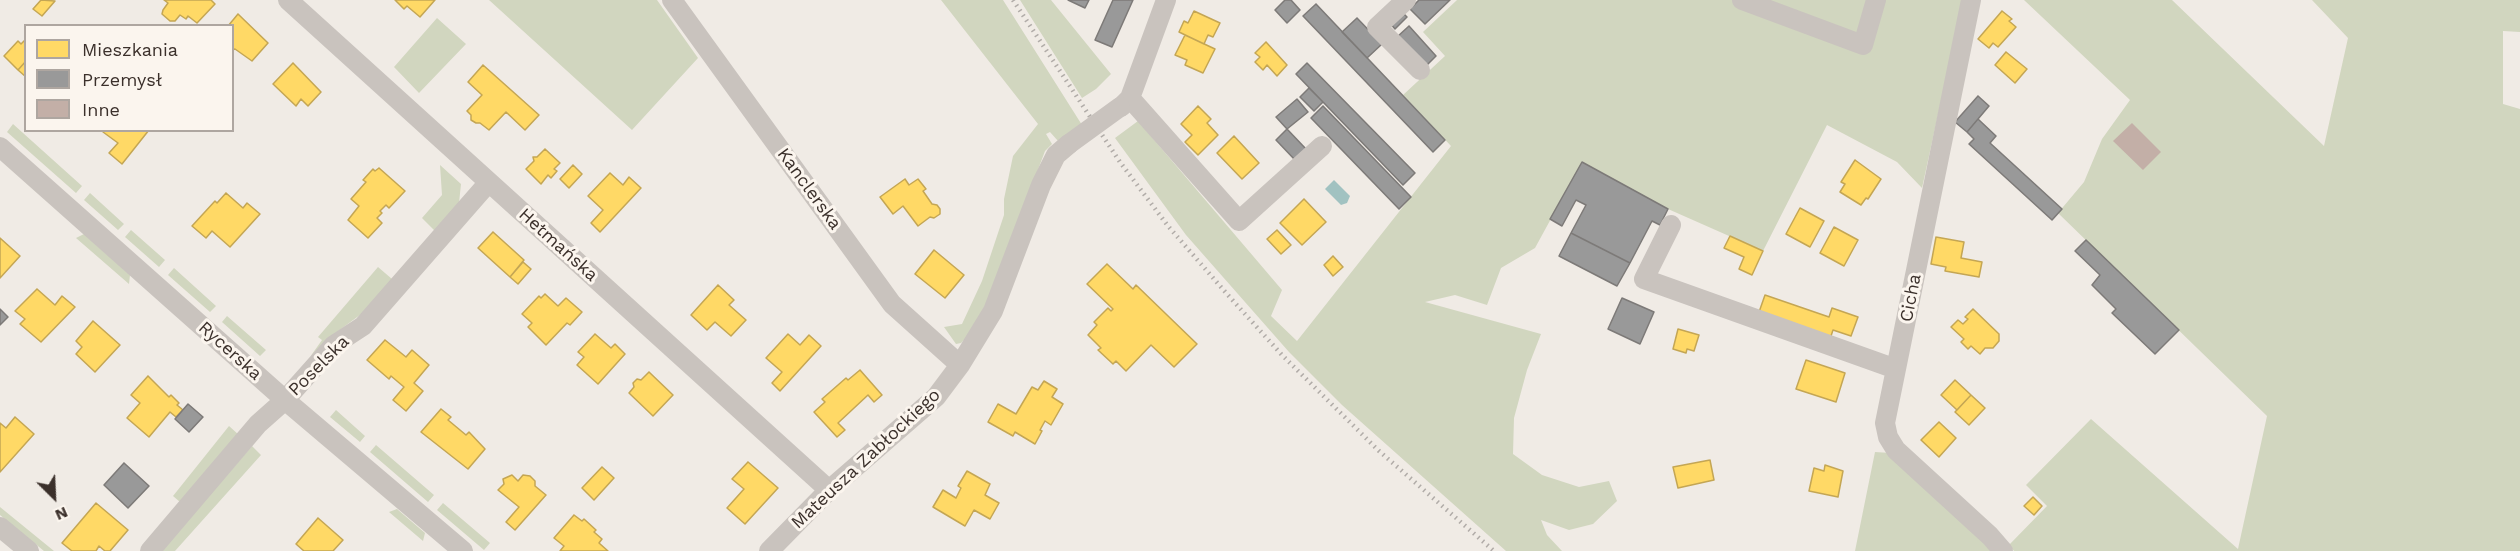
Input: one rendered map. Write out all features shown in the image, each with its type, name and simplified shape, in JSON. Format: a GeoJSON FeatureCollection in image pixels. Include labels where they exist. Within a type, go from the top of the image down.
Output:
{"type":"FeatureCollection","features":[{"type":"Feature","properties":{"kind":"street","name":"Hetmańska"},"geometry":{"type":"LineString","coordinates":[[288,0],[829,490]]}},
{"type":"Feature","properties":{"kind":"street","name":"Kanclerska"},"geometry":{"type":"LineString","coordinates":[[672,0],[892,304],[960,365]]}},
{"type":"Feature","properties":{"kind":"street"},"geometry":{"type":"LineString","coordinates":[[1166,0],[1125,103],[1239,221],[1322,146]]}},
{"type":"Feature","properties":{"kind":"street"},"geometry":{"type":"LineString","coordinates":[[1407,0],[1377,27],[1420,70]]}},
{"type":"Feature","properties":{"kind":"street"},"geometry":{"type":"LineString","coordinates":[[1742,0],[1863,45],[1876,0]]}},
{"type":"Feature","properties":{"kind":"street","name":"Cicha"},"geometry":{"type":"LineString","coordinates":[[1971,0],[1885,423],[1888,437],[1896,450],[2003,551]]}},
{"type":"Feature","properties":{"kind":"street","name":"Mateusza Zabłockiego"},"geometry":{"type":"LineString","coordinates":[[770,551],[829,490],[936,397],[960,365],[993,311],[1056,155],[1125,103]]}},
{"type":"Feature","properties":{"kind":"street","name":"Rycerska"},"geometry":{"type":"LineString","coordinates":[[0,147],[285,400],[463,551]]}},
{"type":"Feature","properties":{"kind":"street","name":"Poselska"},"geometry":{"type":"LineString","coordinates":[[150,551],[258,424],[285,400],[334,345],[363,326],[489,182]]}},
{"type":"Feature","properties":{"kind":"street"},"geometry":{"type":"LineString","coordinates":[[1671,225],[1644,279],[1896,369]]}},
{"type":"Feature","properties":{"kind":"street"},"geometry":{"type":"LineString","coordinates":[[0,527],[29,551]]}},
{"type":"Feature","properties":{"kind":"green space"},"geometry":{"type":"Polygon","coordinates":[[[489,0],[657,0],[698,58],[632,130],[489,0]]]}},
{"type":"Feature","properties":{"kind":"green space"},"geometry":{"type":"Polygon","coordinates":[[[941,0],[1003,0],[1082,125],[1058,141],[1050,132],[1046,134],[1052,144],[1045,151],[986,308],[966,338],[956,344],[944,327],[962,324],[982,281],[1004,215],[1004,199],[1013,156],[1038,124],[941,0]]]}},
{"type":"Feature","properties":{"kind":"green space"},"geometry":{"type":"Polygon","coordinates":[[[1020,0],[1051,0],[1111,74],[1096,89],[1082,98],[1020,0]]]}},
{"type":"Feature","properties":{"kind":"green space"},"geometry":{"type":"Polygon","coordinates":[[[1457,0],[1963,0],[1922,188],[1897,162],[1827,125],[1763,251],[1668,209],[1582,162],[1535,248],[1501,268],[1487,305],[1455,295],[1425,302],[1541,334],[1527,370],[1514,418],[1513,454],[1542,475],[1579,487],[1609,481],[1617,501],[1593,524],[1569,530],[1541,520],[1547,535],[1562,551],[1506,551],[1342,405],[1289,352],[1186,235],[1115,138],[1138,121],[1282,290],[1271,316],[1297,341],[1451,146],[1403,95],[1445,56],[1423,32],[1457,0]]]}},
{"type":"Feature","properties":{"kind":"green space"},"geometry":{"type":"Polygon","coordinates":[[[2024,0],[2172,0],[2324,146],[2348,38],[2312,0],[2520,0],[2520,32],[2503,31],[2503,104],[2520,109],[2520,551],[2014,551],[2009,545],[2047,506],[2026,485],[2091,419],[2238,549],[2267,416],[2058,213],[2084,182],[2102,139],[2130,100],[2024,0]]]}},
{"type":"Feature","properties":{"kind":"green space"},"geometry":{"type":"Polygon","coordinates":[[[437,18],[466,44],[419,93],[394,67],[437,18]]]}},
{"type":"Feature","properties":{"kind":"green space"},"geometry":{"type":"Polygon","coordinates":[[[13,124],[82,186],[76,193],[7,132],[13,124]]]}},
{"type":"Feature","properties":{"kind":"green space"},"geometry":{"type":"Polygon","coordinates":[[[440,165],[461,184],[459,203],[436,232],[422,218],[442,195],[440,165]]]}},
{"type":"Feature","properties":{"kind":"green space"},"geometry":{"type":"Polygon","coordinates":[[[90,193],[124,224],[118,230],[84,200],[90,193]]]}},
{"type":"Feature","properties":{"kind":"green space"},"geometry":{"type":"Polygon","coordinates":[[[131,230],[165,260],[159,267],[125,237],[131,230]]]}},
{"type":"Feature","properties":{"kind":"green space"},"geometry":{"type":"Polygon","coordinates":[[[84,234],[130,275],[129,284],[76,238],[84,234]]]}},
{"type":"Feature","properties":{"kind":"green space"},"geometry":{"type":"Polygon","coordinates":[[[378,267],[392,279],[364,312],[326,340],[310,357],[322,340],[318,337],[378,267]]]}},
{"type":"Feature","properties":{"kind":"green space"},"geometry":{"type":"Polygon","coordinates":[[[174,268],[216,306],[210,312],[168,275],[174,268]]]}},
{"type":"Feature","properties":{"kind":"green space"},"geometry":{"type":"Polygon","coordinates":[[[227,316],[266,350],[260,356],[222,322],[227,316]]]}},
{"type":"Feature","properties":{"kind":"green space"},"geometry":{"type":"Polygon","coordinates":[[[336,410],[365,436],[360,442],[330,417],[336,410]]]}},
{"type":"Feature","properties":{"kind":"green space"},"geometry":{"type":"Polygon","coordinates":[[[229,426],[239,435],[180,502],[173,496],[229,426]]]}},
{"type":"Feature","properties":{"kind":"green space"},"geometry":{"type":"Polygon","coordinates":[[[376,445],[434,495],[428,502],[370,452],[376,445]]]}},
{"type":"Feature","properties":{"kind":"green space"},"geometry":{"type":"Polygon","coordinates":[[[252,446],[261,455],[175,551],[161,551],[252,446]]]}},
{"type":"Feature","properties":{"kind":"green space"},"geometry":{"type":"Polygon","coordinates":[[[1875,452],[1891,453],[1997,551],[1855,551],[1875,452]]]}},
{"type":"Feature","properties":{"kind":"green space"},"geometry":{"type":"Polygon","coordinates":[[[443,503],[490,543],[484,550],[437,510],[443,503]]]}},
{"type":"Feature","properties":{"kind":"green space"},"geometry":{"type":"Polygon","coordinates":[[[0,507],[54,551],[44,551],[0,515],[0,507]]]}},
{"type":"Feature","properties":{"kind":"green space"},"geometry":{"type":"Polygon","coordinates":[[[397,509],[425,533],[423,541],[389,512],[397,509]]]}},
{"type":"Feature","properties":{"kind":"water"},"geometry":{"type":"Polygon","coordinates":[[[1334,180],[1350,196],[1347,203],[1341,205],[1325,189],[1334,180]]]}},
{"type":"Feature","properties":{"kind":"building: Mieszkania"},"geometry":{"type":"Polygon","coordinates":[[[41,0],[55,1],[42,16],[33,9],[41,0]]]}},
{"type":"Feature","properties":{"kind":"building: Mieszkania"},"geometry":{"type":"Polygon","coordinates":[[[164,0],[211,0],[215,4],[197,23],[188,16],[186,19],[180,15],[175,21],[170,21],[162,14],[168,3],[164,0]]]}},
{"type":"Feature","properties":{"kind":"building: Mieszkania"},"geometry":{"type":"Polygon","coordinates":[[[395,0],[435,0],[420,17],[407,6],[404,9],[395,0]]]}},
{"type":"Feature","properties":{"kind":"building: Mieszkania"},"geometry":{"type":"Polygon","coordinates":[[[1194,11],[1220,23],[1213,37],[1208,35],[1204,44],[1179,32],[1184,21],[1188,23],[1194,11]]]}},
{"type":"Feature","properties":{"kind":"building: Mieszkania"},"geometry":{"type":"Polygon","coordinates":[[[2002,11],[2012,19],[2009,21],[2016,27],[1998,47],[1993,43],[1989,48],[1978,39],[2002,11]]]}},
{"type":"Feature","properties":{"kind":"building: Mieszkania"},"geometry":{"type":"Polygon","coordinates":[[[238,14],[268,43],[252,61],[234,49],[234,24],[230,24],[238,14]]]}},
{"type":"Feature","properties":{"kind":"building: Mieszkania"},"geometry":{"type":"Polygon","coordinates":[[[1185,35],[1215,49],[1203,73],[1185,65],[1187,60],[1175,55],[1185,35]]]}},
{"type":"Feature","properties":{"kind":"building: Mieszkania"},"geometry":{"type":"Polygon","coordinates":[[[18,41],[21,44],[24,41],[24,63],[18,70],[4,56],[18,41]]]}},
{"type":"Feature","properties":{"kind":"building: Mieszkania"},"geometry":{"type":"Polygon","coordinates":[[[1266,42],[1287,65],[1277,76],[1267,65],[1263,70],[1255,62],[1260,57],[1255,53],[1266,42]]]}},
{"type":"Feature","properties":{"kind":"building: Mieszkania"},"geometry":{"type":"Polygon","coordinates":[[[2006,52],[2027,69],[2015,83],[1995,65],[2006,52]]]}},
{"type":"Feature","properties":{"kind":"building: Mieszkania"},"geometry":{"type":"Polygon","coordinates":[[[24,63],[24,75],[18,70],[24,63]]]}},
{"type":"Feature","properties":{"kind":"building: Mieszkania"},"geometry":{"type":"Polygon","coordinates":[[[293,63],[321,92],[308,106],[301,99],[296,106],[273,84],[293,63]]]}},
{"type":"Feature","properties":{"kind":"building: Mieszkania"},"geometry":{"type":"Polygon","coordinates":[[[483,65],[539,115],[525,130],[506,112],[489,130],[471,120],[471,115],[467,111],[482,95],[468,82],[483,65]]]}},
{"type":"Feature","properties":{"kind":"building: Mieszkania"},"geometry":{"type":"Polygon","coordinates":[[[1198,106],[1211,119],[1207,123],[1218,135],[1198,155],[1185,142],[1192,135],[1181,124],[1198,106]]]}},
{"type":"Feature","properties":{"kind":"building: Mieszkania"},"geometry":{"type":"Polygon","coordinates":[[[103,132],[147,132],[122,164],[109,153],[118,143],[103,132]]]}},
{"type":"Feature","properties":{"kind":"building: Mieszkania"},"geometry":{"type":"Polygon","coordinates":[[[1234,136],[1259,163],[1242,179],[1217,153],[1234,136]]]}},
{"type":"Feature","properties":{"kind":"building: Mieszkania"},"geometry":{"type":"Polygon","coordinates":[[[545,149],[560,163],[554,169],[557,171],[551,178],[548,175],[541,184],[526,169],[534,161],[533,157],[537,157],[545,149]]]}},
{"type":"Feature","properties":{"kind":"building: Mieszkania"},"geometry":{"type":"Polygon","coordinates":[[[1855,160],[1881,179],[1868,199],[1866,198],[1861,205],[1840,192],[1845,184],[1841,182],[1855,160]]]}},
{"type":"Feature","properties":{"kind":"building: Mieszkania"},"geometry":{"type":"Polygon","coordinates":[[[573,165],[582,174],[569,188],[560,179],[573,165]]]}},
{"type":"Feature","properties":{"kind":"building: Mieszkania"},"geometry":{"type":"Polygon","coordinates":[[[379,168],[405,191],[389,208],[386,205],[380,211],[382,213],[377,218],[382,223],[368,238],[348,220],[359,206],[351,199],[366,182],[363,180],[373,169],[375,171],[379,168]]]}},
{"type":"Feature","properties":{"kind":"building: Mieszkania"},"geometry":{"type":"Polygon","coordinates":[[[610,173],[623,185],[629,177],[641,188],[600,232],[591,223],[603,210],[588,196],[610,173]]]}},
{"type":"Feature","properties":{"kind":"building: Mieszkania"},"geometry":{"type":"Polygon","coordinates":[[[905,179],[909,185],[918,179],[926,189],[923,191],[932,204],[937,205],[940,209],[940,214],[934,218],[930,217],[918,226],[903,206],[893,214],[880,197],[905,179]]]}},
{"type":"Feature","properties":{"kind":"building: Mieszkania"},"geometry":{"type":"Polygon","coordinates":[[[226,193],[243,208],[247,203],[260,214],[230,247],[212,231],[206,238],[192,226],[215,201],[217,203],[226,193]]]}},
{"type":"Feature","properties":{"kind":"building: Mieszkania"},"geometry":{"type":"Polygon","coordinates":[[[1304,199],[1326,222],[1302,245],[1280,223],[1304,199]]]}},
{"type":"Feature","properties":{"kind":"building: Mieszkania"},"geometry":{"type":"Polygon","coordinates":[[[1800,208],[1824,221],[1810,247],[1786,234],[1800,208]]]}},
{"type":"Feature","properties":{"kind":"building: Mieszkania"},"geometry":{"type":"Polygon","coordinates":[[[1834,227],[1858,240],[1844,266],[1820,253],[1834,227]]]}},
{"type":"Feature","properties":{"kind":"building: Mieszkania"},"geometry":{"type":"Polygon","coordinates":[[[1277,230],[1291,245],[1281,254],[1267,239],[1277,230]]]}},
{"type":"Feature","properties":{"kind":"building: Mieszkania"},"geometry":{"type":"Polygon","coordinates":[[[493,232],[524,260],[510,277],[478,248],[493,232]]]}},
{"type":"Feature","properties":{"kind":"building: Mieszkania"},"geometry":{"type":"Polygon","coordinates":[[[1730,236],[1763,251],[1752,275],[1739,269],[1744,257],[1724,248],[1730,236]]]}},
{"type":"Feature","properties":{"kind":"building: Mieszkania"},"geometry":{"type":"Polygon","coordinates":[[[1936,237],[1964,242],[1961,258],[1982,262],[1979,277],[1945,271],[1946,267],[1931,264],[1936,237]]]}},
{"type":"Feature","properties":{"kind":"building: Mieszkania"},"geometry":{"type":"Polygon","coordinates":[[[0,238],[20,256],[0,278],[0,238]]]}},
{"type":"Feature","properties":{"kind":"building: Mieszkania"},"geometry":{"type":"Polygon","coordinates":[[[934,250],[964,275],[945,298],[915,274],[934,250]]]}},
{"type":"Feature","properties":{"kind":"building: Mieszkania"},"geometry":{"type":"Polygon","coordinates":[[[1333,256],[1343,267],[1333,276],[1324,265],[1333,256]]]}},
{"type":"Feature","properties":{"kind":"building: Mieszkania"},"geometry":{"type":"Polygon","coordinates":[[[523,262],[531,269],[518,284],[510,277],[523,262]]]}},
{"type":"Feature","properties":{"kind":"building: Mieszkania"},"geometry":{"type":"Polygon","coordinates":[[[1107,264],[1133,289],[1136,285],[1197,344],[1174,367],[1151,345],[1126,371],[1116,361],[1113,364],[1098,350],[1101,348],[1088,335],[1097,325],[1094,322],[1108,308],[1111,311],[1113,309],[1087,284],[1107,264]]]}},
{"type":"Feature","properties":{"kind":"building: Mieszkania"},"geometry":{"type":"Polygon","coordinates":[[[718,285],[734,300],[729,305],[746,320],[731,336],[715,322],[707,330],[691,315],[718,285]]]}},
{"type":"Feature","properties":{"kind":"building: Mieszkania"},"geometry":{"type":"Polygon","coordinates":[[[37,289],[55,305],[62,296],[75,307],[41,342],[20,324],[25,319],[15,311],[37,289]]]}},
{"type":"Feature","properties":{"kind":"building: Mieszkania"},"geometry":{"type":"Polygon","coordinates":[[[545,294],[558,306],[566,298],[582,312],[570,325],[567,323],[546,345],[528,327],[532,323],[522,314],[539,296],[541,298],[545,294]]]}},
{"type":"Feature","properties":{"kind":"building: Mieszkania"},"geometry":{"type":"Polygon","coordinates":[[[1765,295],[1829,317],[1832,308],[1858,317],[1851,336],[1833,330],[1830,339],[1758,315],[1765,295]]]}},
{"type":"Feature","properties":{"kind":"building: Mieszkania"},"geometry":{"type":"Polygon","coordinates":[[[1973,309],[1999,334],[1999,341],[1993,348],[1985,348],[1980,354],[1971,346],[1968,349],[1961,342],[1964,339],[1951,327],[1958,320],[1963,324],[1968,319],[1965,317],[1973,309]]]}},
{"type":"Feature","properties":{"kind":"building: Mieszkania"},"geometry":{"type":"Polygon","coordinates":[[[93,321],[120,345],[95,372],[76,354],[82,347],[76,341],[93,321]]]}},
{"type":"Feature","properties":{"kind":"building: Mieszkania"},"geometry":{"type":"Polygon","coordinates":[[[1678,329],[1699,335],[1694,351],[1687,349],[1686,353],[1673,349],[1678,329]]]}},
{"type":"Feature","properties":{"kind":"building: Mieszkania"},"geometry":{"type":"Polygon","coordinates":[[[595,334],[611,348],[615,344],[625,354],[598,384],[577,365],[584,357],[578,352],[595,334]]]}},
{"type":"Feature","properties":{"kind":"building: Mieszkania"},"geometry":{"type":"Polygon","coordinates":[[[788,334],[800,345],[809,335],[821,346],[780,391],[772,383],[782,372],[766,358],[788,334]]]}},
{"type":"Feature","properties":{"kind":"building: Mieszkania"},"geometry":{"type":"Polygon","coordinates":[[[385,340],[406,357],[412,350],[429,365],[414,383],[423,391],[406,411],[393,400],[404,387],[391,376],[389,379],[367,360],[385,340]]]}},
{"type":"Feature","properties":{"kind":"building: Mieszkania"},"geometry":{"type":"Polygon","coordinates":[[[1806,360],[1845,373],[1836,402],[1796,389],[1806,360]]]}},
{"type":"Feature","properties":{"kind":"building: Mieszkania"},"geometry":{"type":"Polygon","coordinates":[[[860,370],[882,395],[874,402],[868,395],[838,423],[845,430],[837,437],[814,412],[825,402],[822,399],[846,378],[848,380],[860,370]]]}},
{"type":"Feature","properties":{"kind":"building: Mieszkania"},"geometry":{"type":"Polygon","coordinates":[[[649,372],[673,395],[653,416],[629,393],[634,387],[633,383],[637,379],[641,380],[649,372]]]}},
{"type":"Feature","properties":{"kind":"building: Mieszkania"},"geometry":{"type":"Polygon","coordinates":[[[148,376],[169,397],[171,395],[183,410],[176,417],[170,412],[149,437],[127,418],[140,403],[131,395],[148,376]]]}},
{"type":"Feature","properties":{"kind":"building: Mieszkania"},"geometry":{"type":"Polygon","coordinates":[[[1955,380],[1971,395],[1957,410],[1941,395],[1955,380]]]}},
{"type":"Feature","properties":{"kind":"building: Mieszkania"},"geometry":{"type":"Polygon","coordinates":[[[1044,381],[1057,389],[1052,397],[1063,404],[1051,425],[1045,421],[1035,444],[1015,432],[1013,436],[988,422],[998,404],[1016,414],[1032,387],[1038,390],[1044,381]]]}},
{"type":"Feature","properties":{"kind":"building: Mieszkania"},"geometry":{"type":"Polygon","coordinates":[[[1971,395],[1985,408],[1969,425],[1955,412],[1971,395]]]}},
{"type":"Feature","properties":{"kind":"building: Mieszkania"},"geometry":{"type":"Polygon","coordinates":[[[441,409],[451,417],[448,420],[466,435],[469,432],[485,449],[468,469],[421,432],[441,409]]]}},
{"type":"Feature","properties":{"kind":"building: Mieszkania"},"geometry":{"type":"Polygon","coordinates":[[[15,417],[34,434],[0,472],[0,423],[6,428],[15,417]]]}},
{"type":"Feature","properties":{"kind":"building: Mieszkania"},"geometry":{"type":"Polygon","coordinates":[[[1939,422],[1956,438],[1939,457],[1921,440],[1939,422]]]}},
{"type":"Feature","properties":{"kind":"building: Mieszkania"},"geometry":{"type":"Polygon","coordinates":[[[1710,460],[1714,480],[1678,488],[1673,467],[1710,460]]]}},
{"type":"Feature","properties":{"kind":"building: Mieszkania"},"geometry":{"type":"Polygon","coordinates":[[[748,462],[778,488],[745,524],[727,508],[744,489],[732,479],[748,462]]]}},
{"type":"Feature","properties":{"kind":"building: Mieszkania"},"geometry":{"type":"Polygon","coordinates":[[[1825,465],[1843,471],[1838,497],[1809,491],[1814,468],[1824,471],[1825,465]]]}},
{"type":"Feature","properties":{"kind":"building: Mieszkania"},"geometry":{"type":"Polygon","coordinates":[[[602,467],[614,478],[594,500],[582,488],[602,467]]]}},
{"type":"Feature","properties":{"kind":"building: Mieszkania"},"geometry":{"type":"Polygon","coordinates":[[[967,471],[990,484],[985,495],[999,503],[990,519],[974,510],[965,526],[933,507],[943,490],[956,498],[961,488],[958,486],[967,471]]]}},
{"type":"Feature","properties":{"kind":"building: Mieszkania"},"geometry":{"type":"Polygon","coordinates":[[[512,475],[518,481],[523,475],[530,476],[535,481],[535,486],[546,495],[515,530],[506,522],[519,507],[498,490],[504,484],[503,479],[512,475]]]}},
{"type":"Feature","properties":{"kind":"building: Mieszkania"},"geometry":{"type":"Polygon","coordinates":[[[2033,497],[2042,506],[2034,515],[2024,506],[2033,497]]]}},
{"type":"Feature","properties":{"kind":"building: Mieszkania"},"geometry":{"type":"Polygon","coordinates":[[[96,503],[128,530],[110,551],[105,551],[99,546],[96,551],[72,551],[62,543],[96,503]]]}},
{"type":"Feature","properties":{"kind":"building: Mieszkania"},"geometry":{"type":"Polygon","coordinates":[[[574,515],[582,521],[584,519],[596,530],[594,532],[602,539],[599,543],[608,551],[560,551],[564,546],[554,538],[574,515]]]}},
{"type":"Feature","properties":{"kind":"building: Mieszkania"},"geometry":{"type":"Polygon","coordinates":[[[318,518],[343,540],[333,551],[304,551],[296,544],[318,518]]]}},
{"type":"Feature","properties":{"kind":"building: Przemysł"},"geometry":{"type":"Polygon","coordinates":[[[1068,0],[1089,0],[1085,8],[1068,0]]]}},
{"type":"Feature","properties":{"kind":"building: Przemysł"},"geometry":{"type":"Polygon","coordinates":[[[1113,0],[1133,0],[1112,47],[1095,40],[1113,0]]]}},
{"type":"Feature","properties":{"kind":"building: Przemysł"},"geometry":{"type":"Polygon","coordinates":[[[1285,0],[1291,0],[1300,10],[1287,23],[1275,10],[1285,0]]]}},
{"type":"Feature","properties":{"kind":"building: Przemysł"},"geometry":{"type":"Polygon","coordinates":[[[1419,0],[1450,0],[1425,24],[1410,9],[1419,0]]]}},
{"type":"Feature","properties":{"kind":"building: Przemysł"},"geometry":{"type":"Polygon","coordinates":[[[1316,4],[1445,140],[1433,152],[1303,16],[1316,4]]]}},
{"type":"Feature","properties":{"kind":"building: Przemysł"},"geometry":{"type":"Polygon","coordinates":[[[1401,11],[1407,17],[1395,29],[1389,22],[1401,11]]]}},
{"type":"Feature","properties":{"kind":"building: Przemysł"},"geometry":{"type":"Polygon","coordinates":[[[1357,18],[1382,44],[1367,58],[1342,32],[1357,18]]]}},
{"type":"Feature","properties":{"kind":"building: Przemysł"},"geometry":{"type":"Polygon","coordinates":[[[1409,26],[1436,56],[1425,67],[1397,37],[1409,26]]]}},
{"type":"Feature","properties":{"kind":"building: Przemysł"},"geometry":{"type":"Polygon","coordinates":[[[1307,63],[1415,173],[1403,185],[1296,74],[1307,63]]]}},
{"type":"Feature","properties":{"kind":"building: Przemysł"},"geometry":{"type":"Polygon","coordinates":[[[1309,88],[1323,102],[1314,111],[1300,97],[1309,88]]]}},
{"type":"Feature","properties":{"kind":"building: Przemysł"},"geometry":{"type":"Polygon","coordinates":[[[1978,96],[1989,106],[1967,132],[1955,122],[1978,96]]]}},
{"type":"Feature","properties":{"kind":"building: Przemysł"},"geometry":{"type":"Polygon","coordinates":[[[1297,99],[1308,112],[1287,129],[1276,117],[1297,99]]]}},
{"type":"Feature","properties":{"kind":"building: Przemysł"},"geometry":{"type":"Polygon","coordinates":[[[1323,106],[1411,197],[1399,209],[1311,118],[1323,106]]]}},
{"type":"Feature","properties":{"kind":"building: Przemysł"},"geometry":{"type":"Polygon","coordinates":[[[1978,119],[1996,136],[1990,143],[2062,209],[2052,220],[1969,144],[1974,139],[1967,132],[1978,119]]]}},
{"type":"Feature","properties":{"kind":"building: Przemysł"},"geometry":{"type":"Polygon","coordinates":[[[1287,129],[1306,149],[1295,160],[1276,140],[1287,129]]]}},
{"type":"Feature","properties":{"kind":"building: Przemysł"},"geometry":{"type":"Polygon","coordinates":[[[1582,162],[1668,209],[1660,225],[1652,221],[1630,263],[1571,233],[1586,205],[1576,200],[1562,226],[1550,219],[1582,162]]]}},
{"type":"Feature","properties":{"kind":"building: Przemysł"},"geometry":{"type":"Polygon","coordinates":[[[1571,233],[1630,263],[1617,286],[1559,256],[1571,233]]]}},
{"type":"Feature","properties":{"kind":"building: Przemysł"},"geometry":{"type":"Polygon","coordinates":[[[2086,240],[2179,330],[2155,354],[2112,313],[2116,309],[2092,285],[2100,275],[2075,251],[2086,240]]]}},
{"type":"Feature","properties":{"kind":"building: Przemysł"},"geometry":{"type":"Polygon","coordinates":[[[1622,298],[1654,312],[1640,344],[1608,329],[1622,298]]]}},
{"type":"Feature","properties":{"kind":"building: Przemysł"},"geometry":{"type":"Polygon","coordinates":[[[0,309],[8,317],[0,325],[0,309]]]}},
{"type":"Feature","properties":{"kind":"building: Przemysł"},"geometry":{"type":"Polygon","coordinates":[[[188,404],[203,417],[189,432],[175,419],[188,404]]]}},
{"type":"Feature","properties":{"kind":"building: Przemysł"},"geometry":{"type":"Polygon","coordinates":[[[124,463],[149,486],[128,508],[104,485],[124,463]]]}},
{"type":"Feature","properties":{"kind":"building: Inne"},"geometry":{"type":"Polygon","coordinates":[[[2132,123],[2161,152],[2143,170],[2113,141],[2132,123]]]}},
{"type":"Feature","properties":{"kind":"railway"},"geometry":{"type":"LineString","coordinates":[[1013,0],[1120,162],[1168,226],[1227,294],[1282,355],[1379,451],[1494,551]]}}]}
